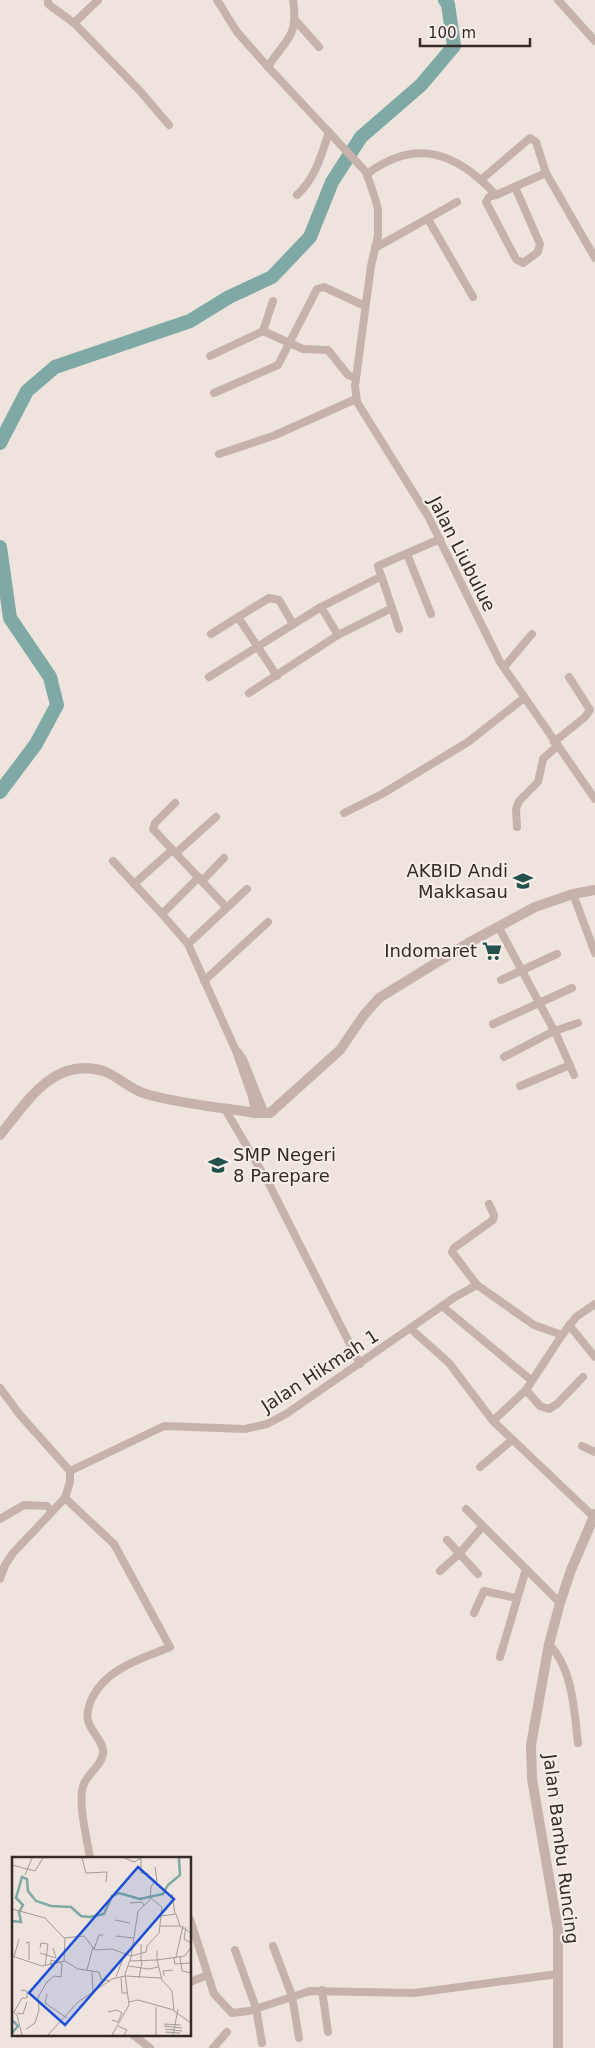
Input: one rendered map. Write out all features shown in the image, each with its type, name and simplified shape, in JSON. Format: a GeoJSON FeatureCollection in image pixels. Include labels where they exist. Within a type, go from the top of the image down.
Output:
{"type":"FeatureCollection","features":[{"type":"Feature","properties":{"kind":"street"},"geometry":{"type":"LineString","coordinates":[[48,0],[51,9],[74,23],[140,91],[169,125]]}},
{"type":"Feature","properties":{"kind":"street"},"geometry":{"type":"LineString","coordinates":[[74,23],[98,0]]}},
{"type":"Feature","properties":{"kind":"street"},"geometry":{"type":"LineString","coordinates":[[217,0],[237,32],[367,174],[378,209],[375,248],[365,306],[356,378],[356,400],[272,436],[218,454]]}},
{"type":"Feature","properties":{"kind":"street"},"geometry":{"type":"LineString","coordinates":[[268,67],[289,39],[296,22],[293,0]]}},
{"type":"Feature","properties":{"kind":"street"},"geometry":{"type":"LineString","coordinates":[[558,0],[595,42]]}},
{"type":"Feature","properties":{"kind":"street"},"geometry":{"type":"LineString","coordinates":[[296,22],[319,47]]}},
{"type":"Feature","properties":{"kind":"street"},"geometry":{"type":"LineString","coordinates":[[297,194],[308,184],[319,162],[329,132]]}},
{"type":"Feature","properties":{"kind":"street"},"geometry":{"type":"LineString","coordinates":[[482,179],[530,138],[536,142],[546,173],[595,258]]}},
{"type":"Feature","properties":{"kind":"street"},"geometry":{"type":"LineString","coordinates":[[367,174],[392,159],[413,154],[447,156],[482,179],[496,195]]}},
{"type":"Feature","properties":{"kind":"street"},"geometry":{"type":"LineString","coordinates":[[515,187],[540,244],[538,252],[523,263],[516,259],[486,202],[489,197],[546,173]]}},
{"type":"Feature","properties":{"kind":"street"},"geometry":{"type":"LineString","coordinates":[[375,248],[457,202]]}},
{"type":"Feature","properties":{"kind":"street"},"geometry":{"type":"LineString","coordinates":[[428,219],[472,297]]}},
{"type":"Feature","properties":{"kind":"street"},"geometry":{"type":"LineString","coordinates":[[214,393],[278,365],[314,292],[320,287],[328,288],[365,306]]}},
{"type":"Feature","properties":{"kind":"street"},"geometry":{"type":"LineString","coordinates":[[210,356],[263,331],[273,301]]}},
{"type":"Feature","properties":{"kind":"street"},"geometry":{"type":"LineString","coordinates":[[263,331],[303,350],[328,350],[348,375],[356,378]]}},
{"type":"Feature","properties":{"kind":"street","name":"Jalan Liubulue"},"geometry":{"type":"LineString","coordinates":[[356,400],[428,516],[477,618],[504,667],[595,799]]}},
{"type":"Feature","properties":{"kind":"street"},"geometry":{"type":"LineString","coordinates":[[398,628],[378,566],[440,539]]}},
{"type":"Feature","properties":{"kind":"street"},"geometry":{"type":"LineString","coordinates":[[407,554],[431,614]]}},
{"type":"Feature","properties":{"kind":"street"},"geometry":{"type":"LineString","coordinates":[[210,678],[321,607],[380,577]]}},
{"type":"Feature","properties":{"kind":"street"},"geometry":{"type":"LineString","coordinates":[[211,634],[270,598],[278,600],[293,624]]}},
{"type":"Feature","properties":{"kind":"street"},"geometry":{"type":"LineString","coordinates":[[321,607],[338,635]]}},
{"type":"Feature","properties":{"kind":"street"},"geometry":{"type":"LineString","coordinates":[[249,694],[338,635],[392,608]]}},
{"type":"Feature","properties":{"kind":"street"},"geometry":{"type":"LineString","coordinates":[[238,616],[259,646],[276,676]]}},
{"type":"Feature","properties":{"kind":"street"},"geometry":{"type":"LineString","coordinates":[[504,667],[532,634]]}},
{"type":"Feature","properties":{"kind":"street"},"geometry":{"type":"LineString","coordinates":[[517,826],[516,809],[519,801],[538,782],[543,759],[590,710],[569,677]]}},
{"type":"Feature","properties":{"kind":"street"},"geometry":{"type":"LineString","coordinates":[[344,812],[382,794],[468,742],[524,698]]}},
{"type":"Feature","properties":{"kind":"street"},"geometry":{"type":"LineString","coordinates":[[175,803],[153,825],[155,832],[226,906]]}},
{"type":"Feature","properties":{"kind":"street"},"geometry":{"type":"LineString","coordinates":[[134,884],[216,817]]}},
{"type":"Feature","properties":{"kind":"street"},"geometry":{"type":"LineString","coordinates":[[162,914],[224,858]]}},
{"type":"Feature","properties":{"kind":"street"},"geometry":{"type":"LineString","coordinates":[[113,861],[188,944],[236,1051],[243,1059],[260,1114]]}},
{"type":"Feature","properties":{"kind":"street"},"geometry":{"type":"LineString","coordinates":[[188,944],[226,906],[248,889]]}},
{"type":"Feature","properties":{"kind":"street"},"geometry":{"type":"LineString","coordinates":[[0,1136],[47,1080],[60,1074],[81,1069],[108,1073],[147,1094],[260,1114],[275,1110],[336,1055],[370,1007],[379,998],[498,926],[535,907],[573,894],[595,890]]}},
{"type":"Feature","properties":{"kind":"street"},"geometry":{"type":"LineString","coordinates":[[573,894],[595,953]]}},
{"type":"Feature","properties":{"kind":"street"},"geometry":{"type":"LineString","coordinates":[[204,982],[268,922]]}},
{"type":"Feature","properties":{"kind":"street"},"geometry":{"type":"LineString","coordinates":[[498,926],[574,1075]]}},
{"type":"Feature","properties":{"kind":"street"},"geometry":{"type":"LineString","coordinates":[[501,980],[557,954]]}},
{"type":"Feature","properties":{"kind":"street"},"geometry":{"type":"LineString","coordinates":[[493,1024],[572,988]]}},
{"type":"Feature","properties":{"kind":"street"},"geometry":{"type":"LineString","coordinates":[[504,1057],[552,1032],[578,1023]]}},
{"type":"Feature","properties":{"kind":"street"},"geometry":{"type":"LineString","coordinates":[[520,1086],[570,1065]]}},
{"type":"Feature","properties":{"kind":"street"},"geometry":{"type":"LineString","coordinates":[[225,1109],[269,1184],[360,1364]]}},
{"type":"Feature","properties":{"kind":"street"},"geometry":{"type":"LineString","coordinates":[[490,1204],[494,1216],[493,1220],[452,1250],[453,1255],[477,1285],[534,1326],[562,1335]]}},
{"type":"Feature","properties":{"kind":"street","name":"Jalan Hikmah 1"},"geometry":{"type":"LineString","coordinates":[[70,1470],[164,1426],[230,1430],[267,1424],[286,1414],[442,1306],[477,1285]]}},
{"type":"Feature","properties":{"kind":"street"},"geometry":{"type":"LineString","coordinates":[[493,1420],[526,1390],[568,1325],[595,1304]]}},
{"type":"Feature","properties":{"kind":"street"},"geometry":{"type":"LineString","coordinates":[[442,1306],[531,1380]]}},
{"type":"Feature","properties":{"kind":"street"},"geometry":{"type":"LineString","coordinates":[[568,1325],[595,1357]]}},
{"type":"Feature","properties":{"kind":"street"},"geometry":{"type":"LineString","coordinates":[[411,1329],[449,1363],[493,1420],[512,1440],[594,1516]]}},
{"type":"Feature","properties":{"kind":"street"},"geometry":{"type":"LineString","coordinates":[[526,1390],[540,1406],[549,1409],[558,1404],[584,1377]]}},
{"type":"Feature","properties":{"kind":"street"},"geometry":{"type":"LineString","coordinates":[[0,1389],[20,1415],[70,1470],[70,1482],[65,1498],[13,1553],[5,1565],[0,1579]]}},
{"type":"Feature","properties":{"kind":"street"},"geometry":{"type":"LineString","coordinates":[[480,1467],[512,1440]]}},
{"type":"Feature","properties":{"kind":"street"},"geometry":{"type":"LineString","coordinates":[[582,1446],[595,1452]]}},
{"type":"Feature","properties":{"kind":"street"},"geometry":{"type":"LineString","coordinates":[[65,1498],[114,1544],[170,1647],[116,1671],[97,1690],[90,1703],[87,1713],[88,1721],[103,1750],[100,1763],[88,1774],[83,1786],[82,1800],[90,1857]]}},
{"type":"Feature","properties":{"kind":"street"},"geometry":{"type":"LineString","coordinates":[[0,1519],[24,1505],[47,1506],[52,1512]]}},
{"type":"Feature","properties":{"kind":"street"},"geometry":{"type":"LineString","coordinates":[[466,1509],[560,1603]]}},
{"type":"Feature","properties":{"kind":"street","name":"Jalan Bambu Runcing"},"geometry":{"type":"LineString","coordinates":[[558,2048],[558,1930],[530,1760],[532,1732],[549,1644],[571,1570],[594,1516]]}},
{"type":"Feature","properties":{"kind":"street"},"geometry":{"type":"LineString","coordinates":[[440,1571],[460,1554],[483,1526]]}},
{"type":"Feature","properties":{"kind":"street"},"geometry":{"type":"LineString","coordinates":[[447,1540],[478,1574]]}},
{"type":"Feature","properties":{"kind":"street"},"geometry":{"type":"LineString","coordinates":[[500,1657],[526,1569]]}},
{"type":"Feature","properties":{"kind":"street"},"geometry":{"type":"LineString","coordinates":[[474,1613],[484,1591],[516,1598]]}},
{"type":"Feature","properties":{"kind":"street"},"geometry":{"type":"LineString","coordinates":[[549,1644],[564,1664],[569,1683],[578,1743]]}},
{"type":"Feature","properties":{"kind":"street"},"geometry":{"type":"LineString","coordinates":[[191,1922],[214,1994],[232,2014],[292,1996],[322,1990],[354,1993],[414,1993],[558,1974]]}},
{"type":"Feature","properties":{"kind":"street"},"geometry":{"type":"LineString","coordinates":[[273,1946],[292,1996],[299,2038]]}},
{"type":"Feature","properties":{"kind":"street"},"geometry":{"type":"LineString","coordinates":[[235,1950],[256,2008],[262,2043]]}},
{"type":"Feature","properties":{"kind":"street"},"geometry":{"type":"LineString","coordinates":[[191,1982],[208,1975]]}},
{"type":"Feature","properties":{"kind":"street"},"geometry":{"type":"LineString","coordinates":[[322,1990],[328,2032]]}},
{"type":"Feature","properties":{"kind":"street"},"geometry":{"type":"LineString","coordinates":[[213,2048],[227,2032]]}},
{"type":"Feature","properties":{"kind":"street"},"geometry":{"type":"LineString","coordinates":[[135,2036],[150,2048]]}},
{"type":"Feature","properties":{"kind":"waterway"},"geometry":{"type":"LineString","coordinates":[[0,443],[27,391],[55,367],[190,321],[229,297],[272,277],[310,237],[332,182],[361,137],[421,85],[454,46],[448,4],[445,0]]}},
{"type":"Feature","properties":{"kind":"waterway"},"geometry":{"type":"LineString","coordinates":[[0,547],[10,618],[50,677],[57,705],[36,744],[0,792]]}},
{"type":"Feature","properties":{"kind":"place","name":"AKBID Andi Makkasau"},"geometry":{"type":"Point","coordinates":[523,881]}},
{"type":"Feature","properties":{"kind":"place","name":"Indomaret"},"geometry":{"type":"Point","coordinates":[492,951]}},
{"type":"Feature","properties":{"kind":"place","name":"SMP Negeri 8 Parepare"},"geometry":{"type":"Point","coordinates":[218,1165]}}]}
